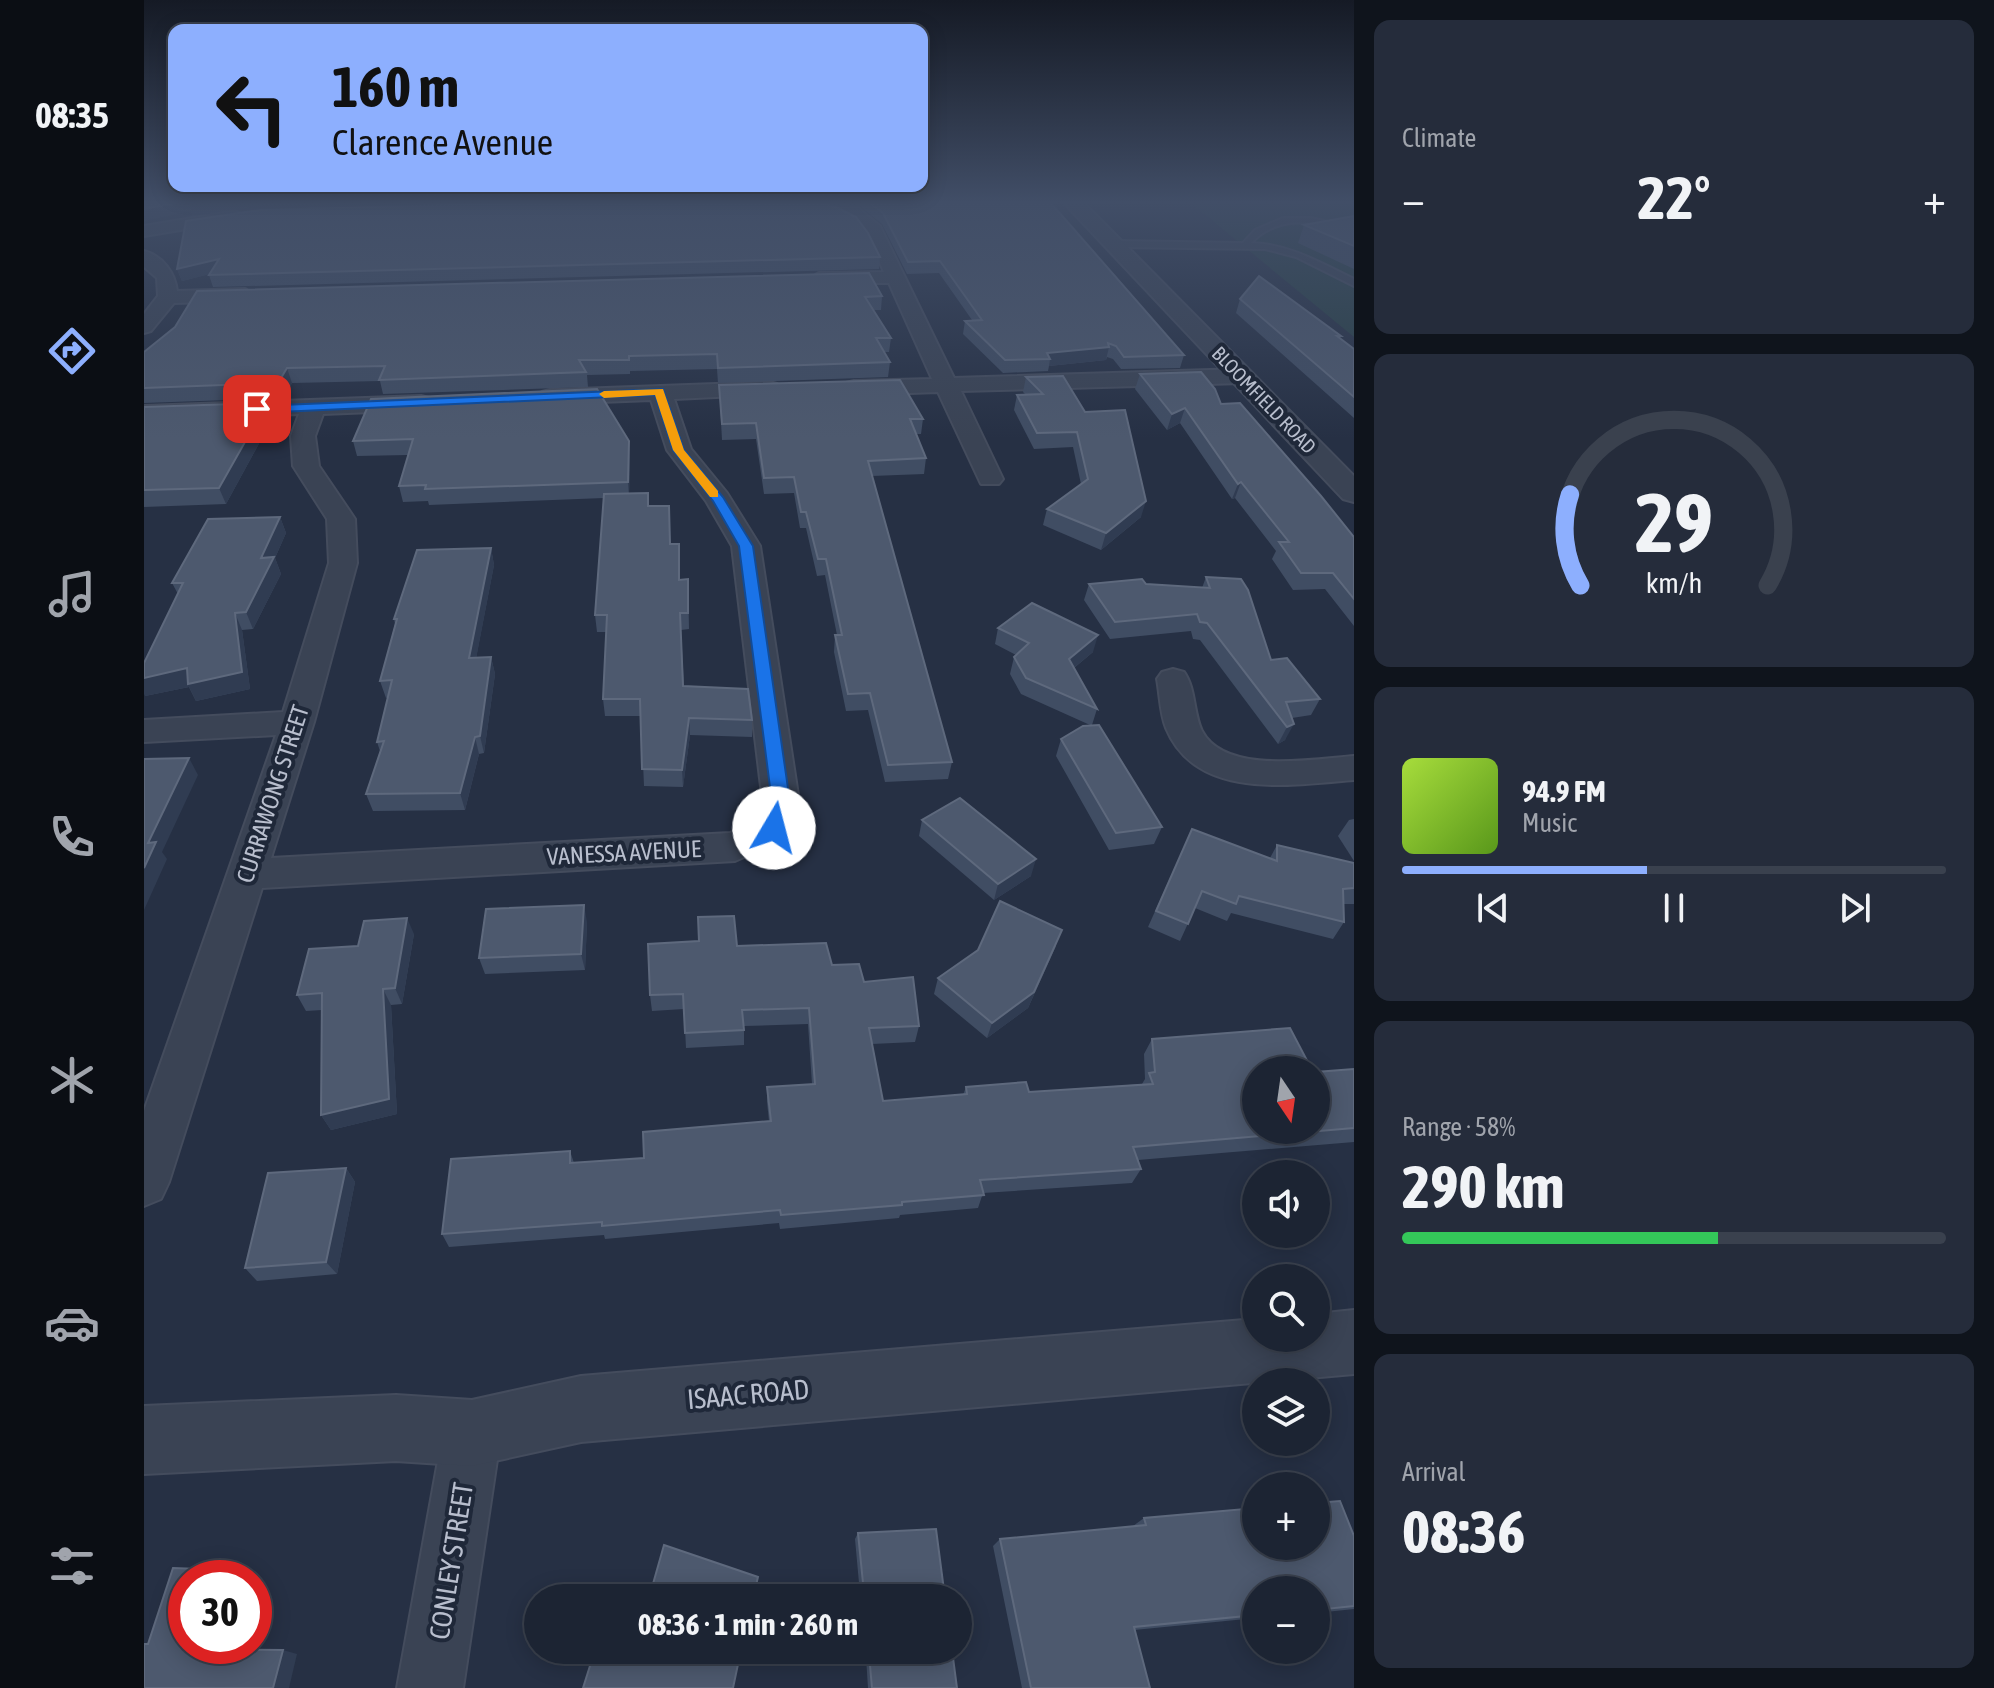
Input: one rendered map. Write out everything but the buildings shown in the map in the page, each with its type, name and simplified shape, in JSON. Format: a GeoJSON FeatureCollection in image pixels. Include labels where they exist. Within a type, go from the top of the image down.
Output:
{"type":"FeatureCollection","features":[{"type":"Feature","properties":{"kind":"street"},"geometry":{"type":"LineString","coordinates":[[144,327],[168,297],[167,282]]}},
{"type":"Feature","properties":{"kind":"street"},"geometry":{"type":"LineString","coordinates":[[896,282],[990,479]]}},
{"type":"Feature","properties":{"kind":"street","name":"BLOOMFIELD ROAD"},"geometry":{"type":"LineString","coordinates":[[1150,282],[1354,493]]}},
{"type":"Feature","properties":{"kind":"street"},"geometry":{"type":"LineString","coordinates":[[168,297],[263,294]]}},
{"type":"Feature","properties":{"kind":"street"},"geometry":{"type":"LineString","coordinates":[[834,388],[1242,376]]}},
{"type":"Feature","properties":{"kind":"street"},"geometry":{"type":"LineString","coordinates":[[534,398],[786,389]]}},
{"type":"Feature","properties":{"kind":"street","name":"VANESSA AVENUE"},"geometry":{"type":"LineString","coordinates":[[247,874],[735,847],[774,828],[780,795],[746,546],[718,499],[679,450],[660,392]]}},
{"type":"Feature","properties":{"kind":"street"},"geometry":{"type":"LineString","coordinates":[[144,413],[439,402]]}},
{"type":"Feature","properties":{"kind":"street","name":"CURRAWONG STREET"},"geometry":{"type":"LineString","coordinates":[[144,1182],[297,722],[343,563],[341,519],[306,466],[303,436],[314,407]]}},
{"type":"Feature","properties":{"kind":"street"},"geometry":{"type":"LineString","coordinates":[[1173,679],[1184,731],[1205,758],[1248,773],[1354,768]]}},
{"type":"Feature","properties":{"kind":"street"},"geometry":{"type":"LineString","coordinates":[[144,731],[297,722]]}},
{"type":"Feature","properties":{"kind":"street","name":"ISAAC ROAD"},"geometry":{"type":"LineString","coordinates":[[144,1440],[396,1428],[472,1433],[581,1409],[1354,1342]]}},
{"type":"Feature","properties":{"kind":"street","name":"CONLEY STREET"},"geometry":{"type":"LineString","coordinates":[[430,1688],[472,1433]]}},
{"type":"Feature","properties":{"kind":"green space"},"geometry":{"type":"Polygon","coordinates":[[[1287,282],[1354,282],[1354,337],[1287,282]]]}},
{"type":"Feature","properties":{"kind":"slow traffic"},"geometry":{"type":"LineString","coordinates":[[604,394],[660,392],[679,450],[714,494]]}},
{"type":"Feature","properties":{"kind":"route"},"geometry":{"type":"LineString","coordinates":[[257,409],[660,392],[679,450],[718,499],[746,546],[780,795],[774,828]]}}]}
